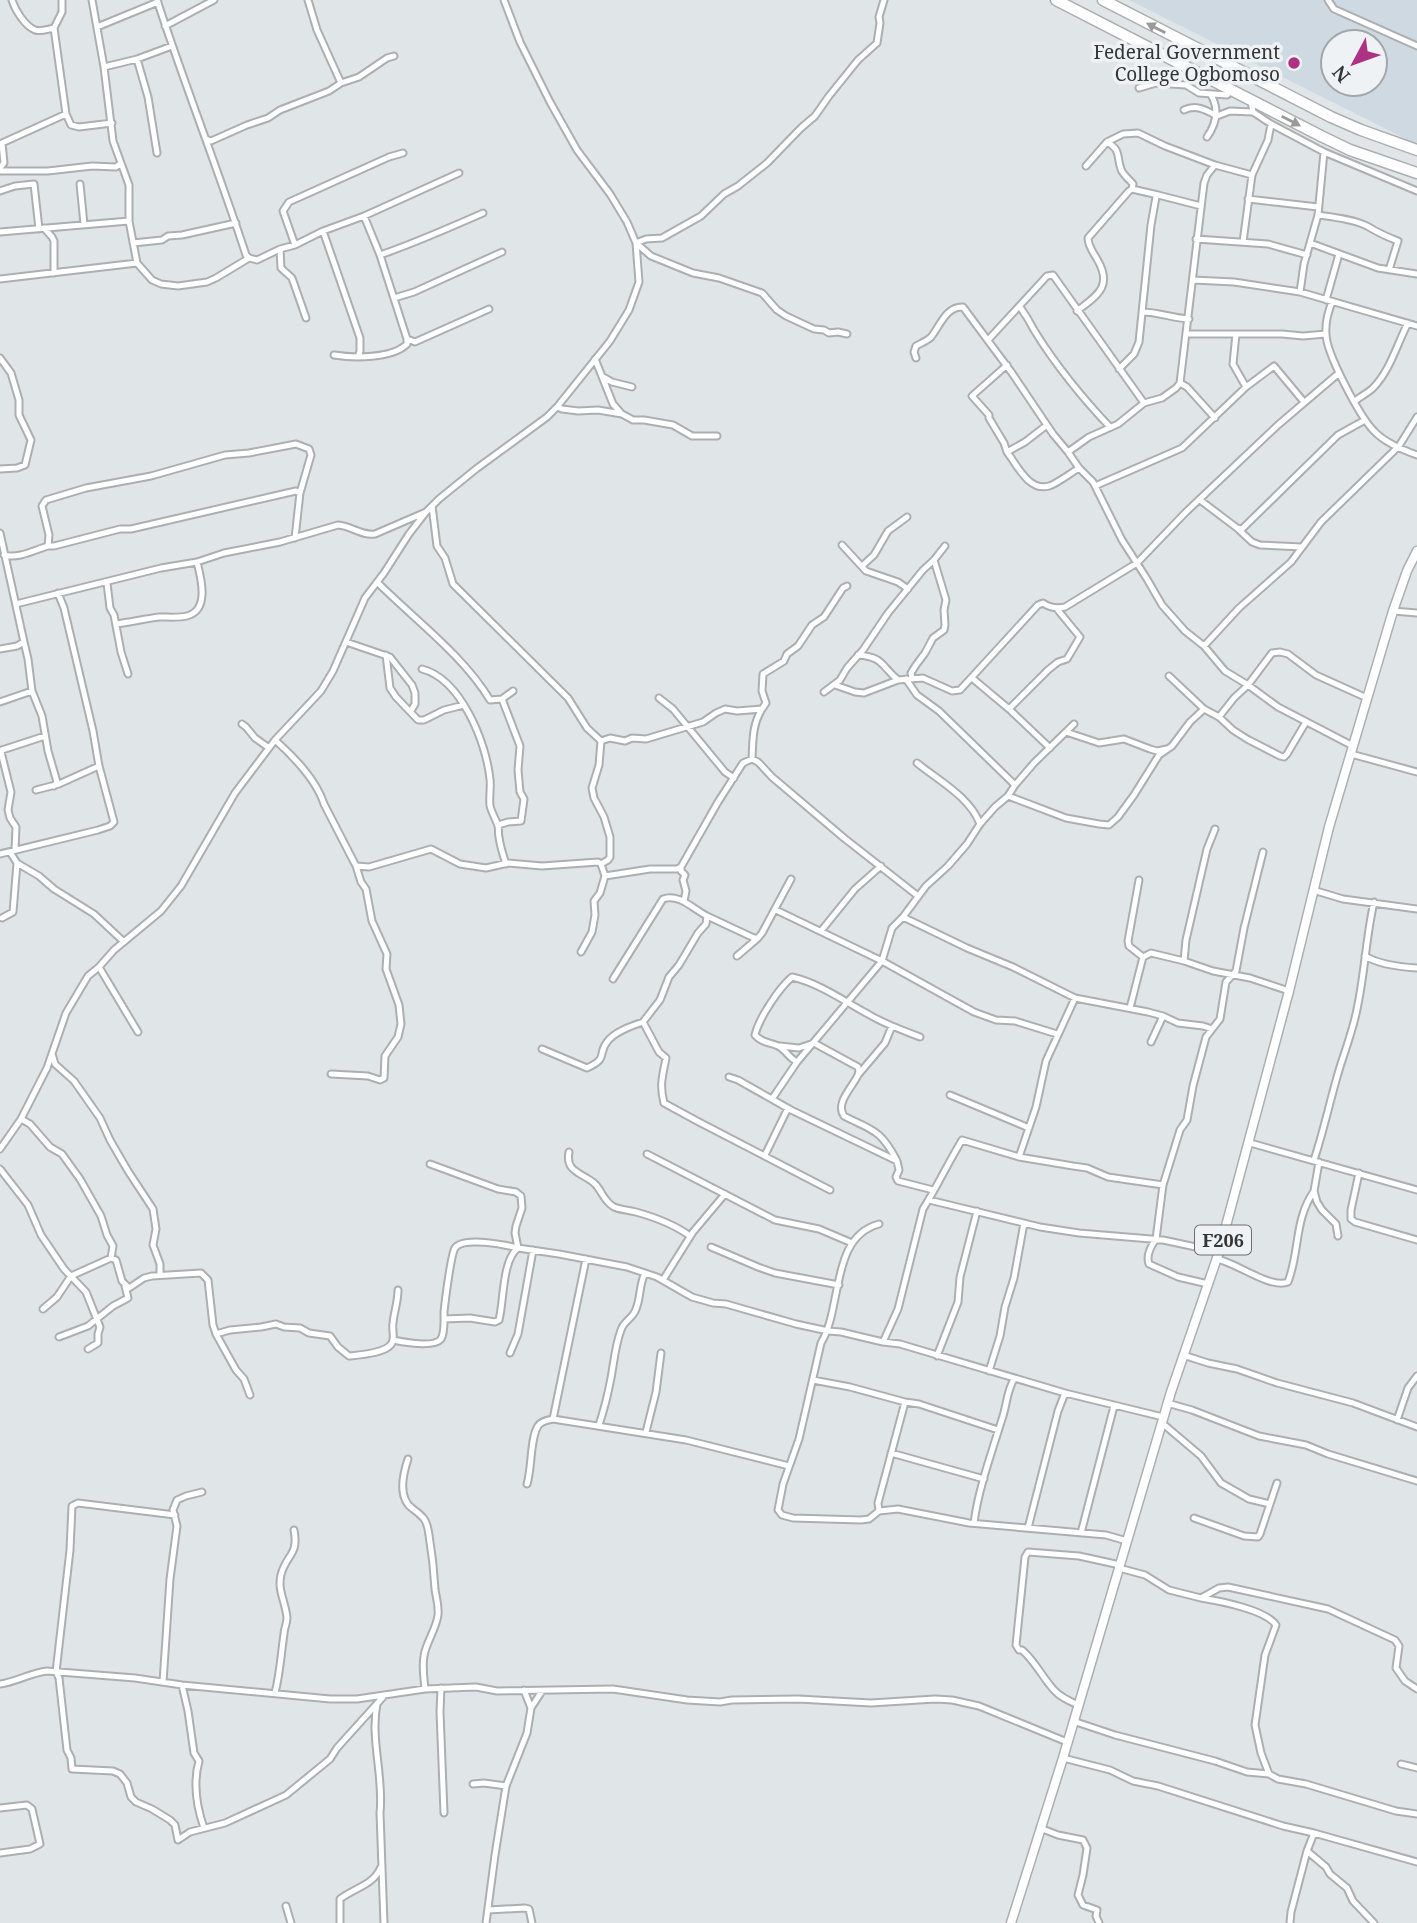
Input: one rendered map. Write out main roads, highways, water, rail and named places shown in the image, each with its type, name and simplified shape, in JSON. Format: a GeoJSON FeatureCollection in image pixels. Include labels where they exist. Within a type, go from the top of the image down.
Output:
{"type":"FeatureCollection","features":[{"type":"Feature","properties":{"kind":"highway"},"geometry":{"type":"LineString","coordinates":[[1056,0],[1231,90],[1252,106],[1350,150],[1417,173]]}},
{"type":"Feature","properties":{"kind":"highway"},"geometry":{"type":"LineString","coordinates":[[1102,0],[1331,117],[1361,131],[1417,150]]}},
{"type":"Feature","properties":{"kind":"main road","name":"F206"},"geometry":{"type":"LineString","coordinates":[[1011,1923],[1063,1758],[1167,1403],[1218,1256],[1290,991],[1329,827],[1393,611],[1416,555]]}},
{"type":"Feature","properties":{"kind":"place","name":"Federal Government College Ogbomoso"},"geometry":{"type":"Point","coordinates":[1294,63]}}]}
